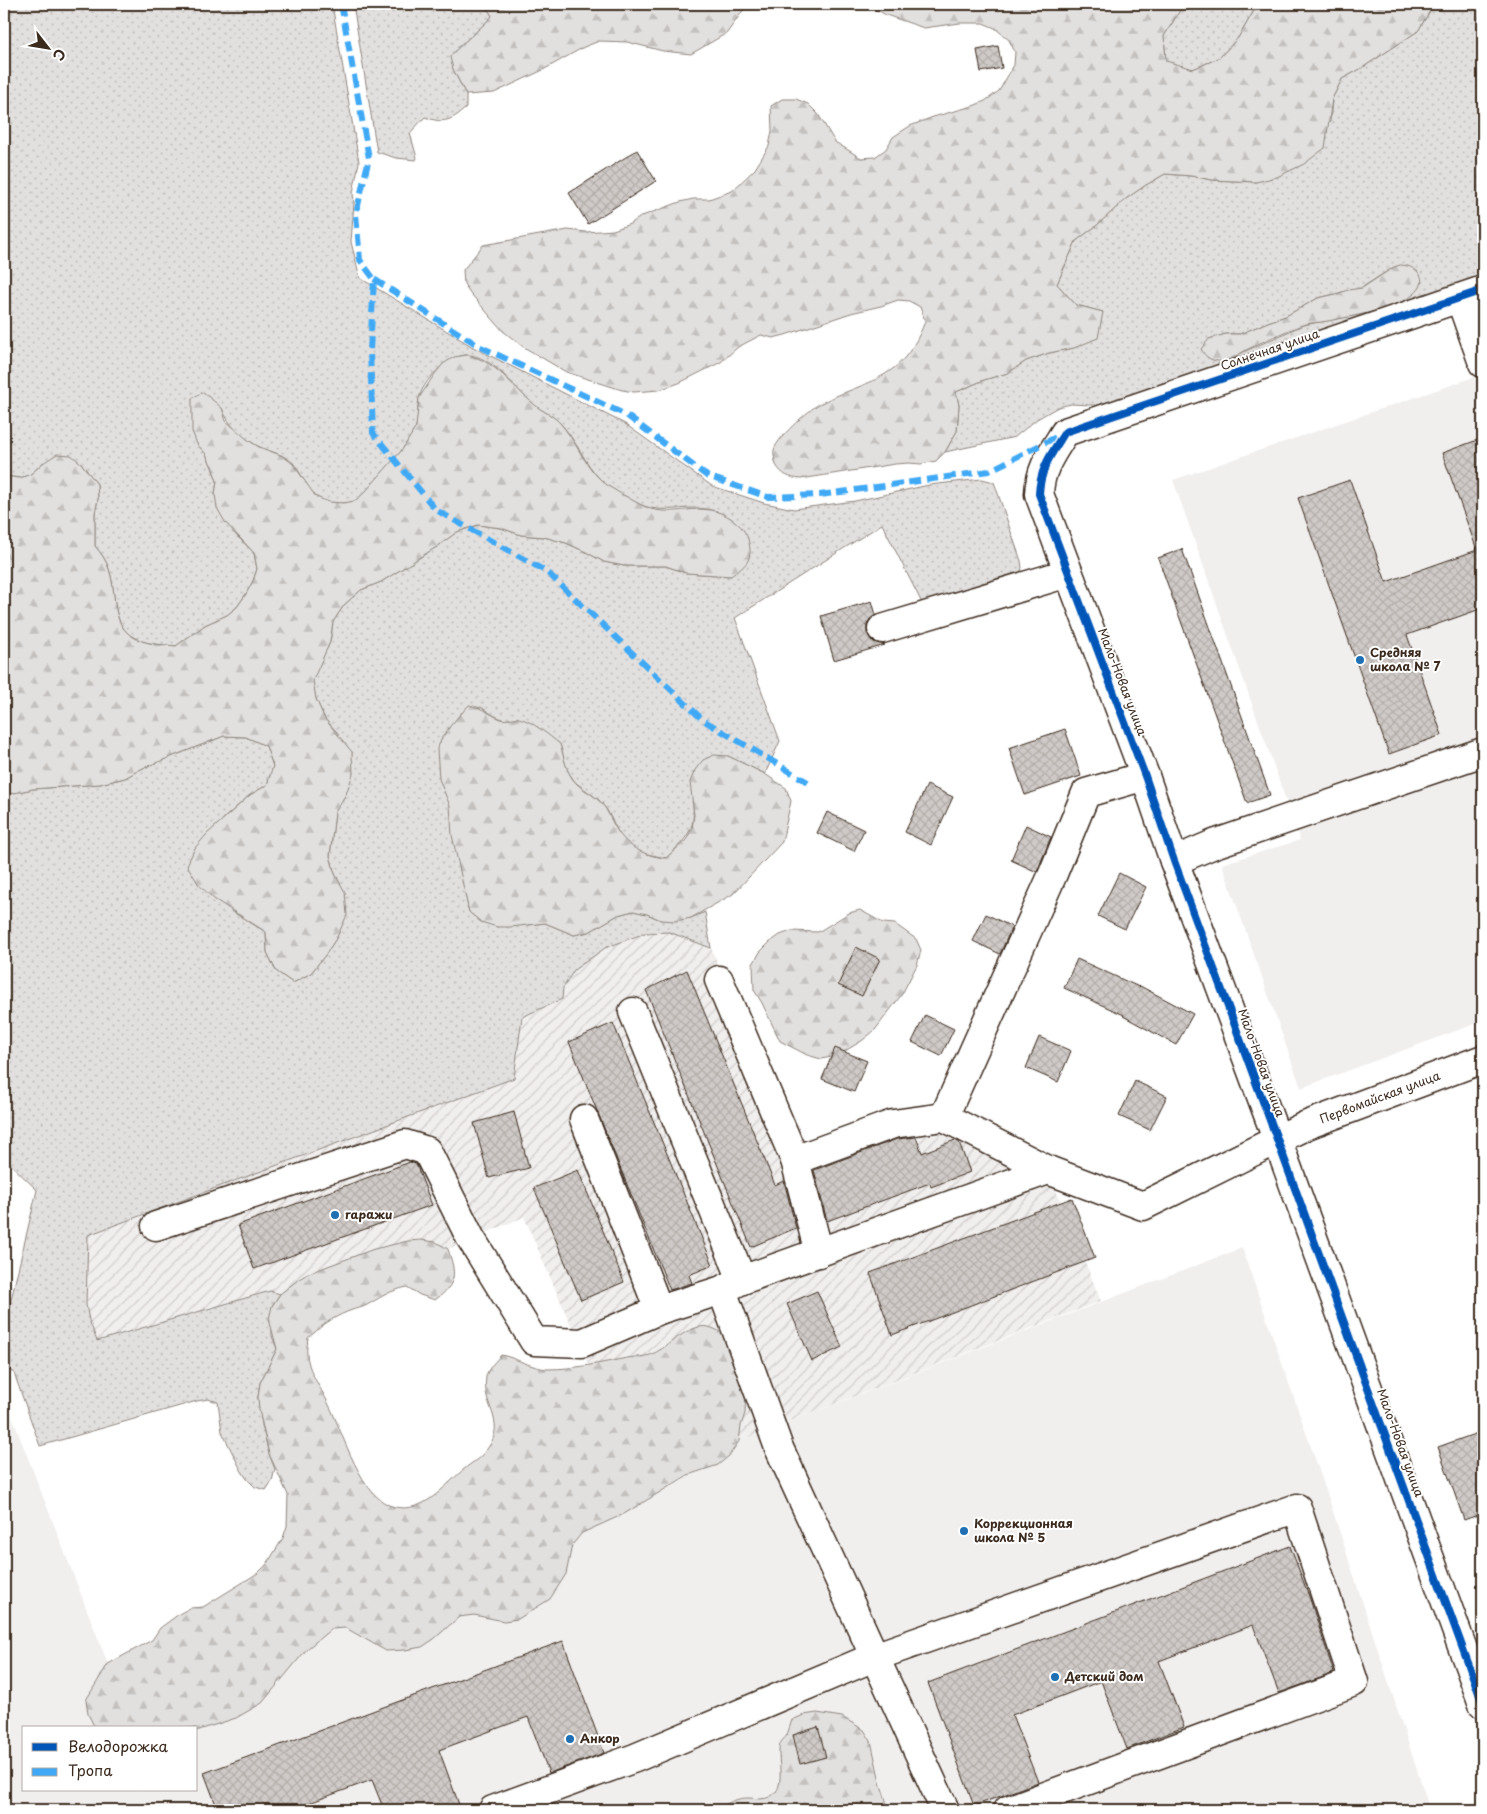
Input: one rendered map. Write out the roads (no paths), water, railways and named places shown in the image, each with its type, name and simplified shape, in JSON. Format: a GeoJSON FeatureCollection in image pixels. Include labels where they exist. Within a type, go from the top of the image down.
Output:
{"type":"FeatureCollection","features":[{"type":"Feature","properties":{"kind":"street"},"geometry":{"type":"LineString","coordinates":[[1472,294],[1483,363]]}},
{"type":"Feature","properties":{"kind":"street","name":"Солнечная улица"},"geometry":{"type":"LineString","coordinates":[[1065,432],[1472,294]]}},
{"type":"Feature","properties":{"kind":"street","name":"Мало-Новая улица"},"geometry":{"type":"LineString","coordinates":[[1065,432],[1044,467],[1039,479],[1039,494],[1146,776],[1174,861],[1483,1704]]}},
{"type":"Feature","properties":{"kind":"street"},"geometry":{"type":"LineString","coordinates":[[882,629],[1068,573]]}},
{"type":"Feature","properties":{"kind":"street"},"geometry":{"type":"LineString","coordinates":[[1174,861],[1214,844],[1483,752]]}},
{"type":"Feature","properties":{"kind":"street"},"geometry":{"type":"LineString","coordinates":[[795,1160],[893,1124],[944,1117],[1052,876],[1086,793],[1146,776]]}},
{"type":"Feature","properties":{"kind":"street"},"geometry":{"type":"LineString","coordinates":[[719,980],[795,1160],[820,1252]]}},
{"type":"Feature","properties":{"kind":"street"},"geometry":{"type":"LineString","coordinates":[[633,1012],[732,1285],[779,1448],[946,1810]]}},
{"type":"Feature","properties":{"kind":"street","name":"Первомайская улица"},"geometry":{"type":"LineString","coordinates":[[944,1117],[1048,1170],[1143,1206],[1307,1125],[1483,1058]]}},
{"type":"Feature","properties":{"kind":"street"},"geometry":{"type":"LineString","coordinates":[[584,1118],[659,1310]]}},
{"type":"Feature","properties":{"kind":"street"},"geometry":{"type":"LineString","coordinates":[[156,1226],[405,1144],[427,1151],[470,1237],[534,1341],[582,1343],[659,1310],[1048,1170]]}},
{"type":"Feature","properties":{"kind":"street"},"geometry":{"type":"LineString","coordinates":[[493,1810],[634,1758],[874,1657],[1297,1508],[1354,1682],[1008,1810]]}},
{"type":"Feature","properties":{"kind":"place","name":"Средняя школа № 7"},"geometry":{"type":"Point","coordinates":[1360,660]}},
{"type":"Feature","properties":{"kind":"place","name":"гаражи"},"geometry":{"type":"Point","coordinates":[335,1215]}},
{"type":"Feature","properties":{"kind":"place","name":"Коррекционная школа № 5"},"geometry":{"type":"Point","coordinates":[964,1531]}},
{"type":"Feature","properties":{"kind":"place","name":"Детский дом"},"geometry":{"type":"Point","coordinates":[1055,1677]}},
{"type":"Feature","properties":{"kind":"place","name":"Анкор"},"geometry":{"type":"Point","coordinates":[570,1739]}}]}
